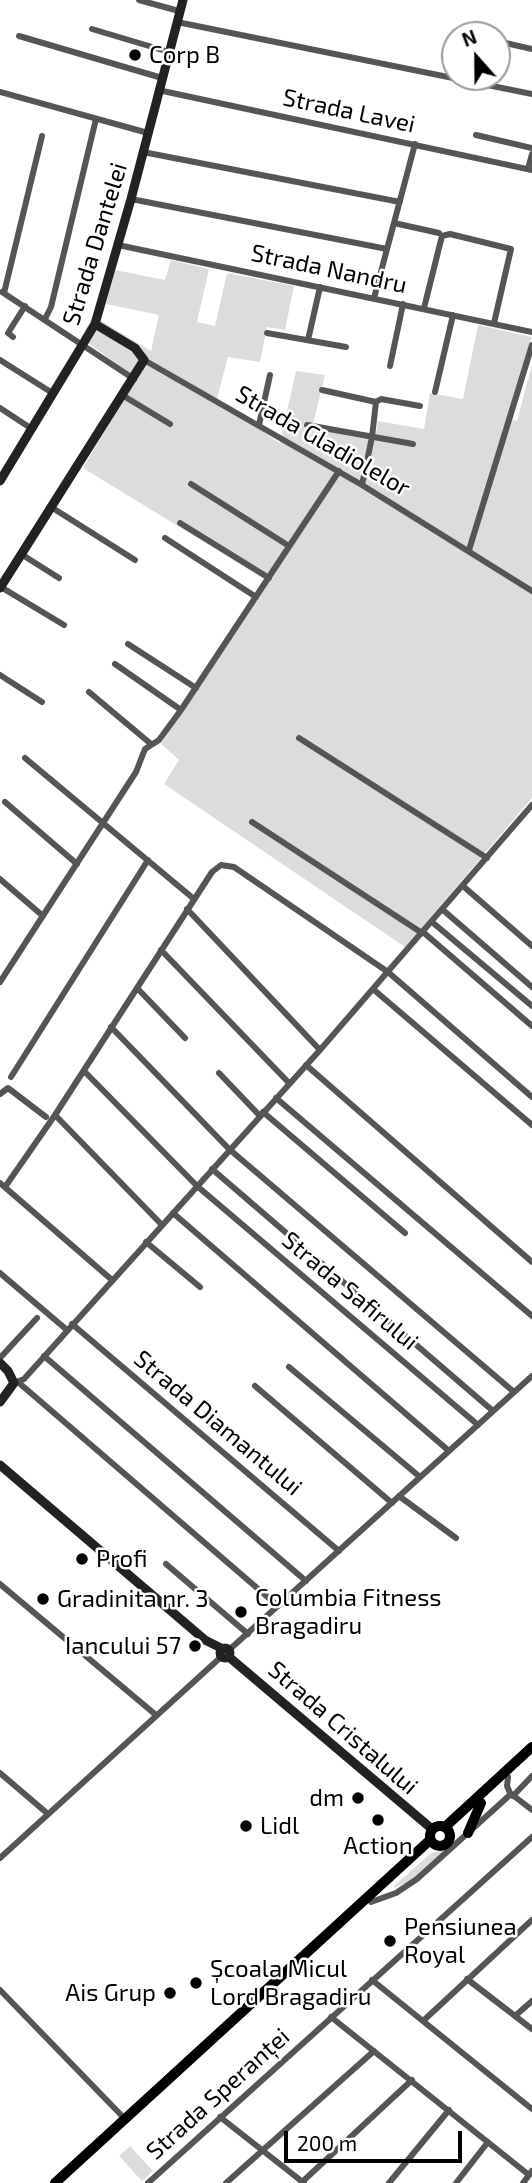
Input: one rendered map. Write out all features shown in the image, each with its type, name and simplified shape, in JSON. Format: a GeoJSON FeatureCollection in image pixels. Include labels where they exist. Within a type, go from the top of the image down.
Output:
{"type":"FeatureCollection","features":[{"type":"Feature","properties":{"kind":"main road"},"geometry":{"type":"LineString","coordinates":[[433,1838],[443,1846],[447,1843],[447,1829],[532,1747]]}},
{"type":"Feature","properties":{"kind":"main road"},"geometry":{"type":"LineString","coordinates":[[447,1829],[481,1803],[532,1756]]}},
{"type":"Feature","properties":{"kind":"main road"},"geometry":{"type":"LineString","coordinates":[[468,1833],[481,1803]]}},
{"type":"Feature","properties":{"kind":"main road"},"geometry":{"type":"LineString","coordinates":[[62,2183],[371,1902],[433,1838],[437,1826],[447,1829]]}},
{"type":"Feature","properties":{"kind":"main road"},"geometry":{"type":"LineString","coordinates":[[55,2183],[433,1838]]}},
{"type":"Feature","properties":{"kind":"street"},"geometry":{"type":"LineString","coordinates":[[139,0],[179,11]]}},
{"type":"Feature","properties":{"kind":"street","name":"Strada Dantelei"},"geometry":{"type":"LineString","coordinates":[[0,481],[3,468],[32,429],[95,324],[183,0]]}},
{"type":"Feature","properties":{"kind":"street"},"geometry":{"type":"LineString","coordinates":[[177,22],[532,94]]}},
{"type":"Feature","properties":{"kind":"street"},"geometry":{"type":"LineString","coordinates":[[92,29],[169,52]]}},
{"type":"Feature","properties":{"kind":"street"},"geometry":{"type":"LineString","coordinates":[[19,36],[162,78]]}},
{"type":"Feature","properties":{"kind":"street"},"geometry":{"type":"LineString","coordinates":[[511,44],[532,49]]}},
{"type":"Feature","properties":{"kind":"street","name":"Strada Lavei"},"geometry":{"type":"LineString","coordinates":[[158,90],[530,169]]}},
{"type":"Feature","properties":{"kind":"street"},"geometry":{"type":"LineString","coordinates":[[0,92],[148,133]]}},
{"type":"Feature","properties":{"kind":"street"},"geometry":{"type":"LineString","coordinates":[[45,319],[51,307],[96,119]]}},
{"type":"Feature","properties":{"kind":"street"},"geometry":{"type":"LineString","coordinates":[[476,135],[532,148]]}},
{"type":"Feature","properties":{"kind":"street"},"geometry":{"type":"LineString","coordinates":[[42,136],[2,292],[134,379]]}},
{"type":"Feature","properties":{"kind":"street"},"geometry":{"type":"LineString","coordinates":[[374,298],[415,144]]}},
{"type":"Feature","properties":{"kind":"street"},"geometry":{"type":"LineString","coordinates":[[143,152],[400,202]]}},
{"type":"Feature","properties":{"kind":"street"},"geometry":{"type":"LineString","coordinates":[[530,169],[532,154]]}},
{"type":"Feature","properties":{"kind":"street"},"geometry":{"type":"LineString","coordinates":[[131,199],[387,249]]}},
{"type":"Feature","properties":{"kind":"street"},"geometry":{"type":"LineString","coordinates":[[394,223],[439,233]]}},
{"type":"Feature","properties":{"kind":"street"},"geometry":{"type":"LineString","coordinates":[[424,309],[442,236],[450,234],[511,249],[494,323]]}},
{"type":"Feature","properties":{"kind":"street","name":"Strada Nandru"},"geometry":{"type":"LineString","coordinates":[[118,246],[532,332]]}},
{"type":"Feature","properties":{"kind":"street"},"geometry":{"type":"LineString","coordinates":[[308,340],[320,287]]}},
{"type":"Feature","properties":{"kind":"street"},"geometry":{"type":"LineString","coordinates":[[390,366],[402,304]]}},
{"type":"Feature","properties":{"kind":"street"},"geometry":{"type":"LineString","coordinates":[[13,337],[8,333],[25,306]]}},
{"type":"Feature","properties":{"kind":"street"},"geometry":{"type":"LineString","coordinates":[[435,392],[453,315]]}},
{"type":"Feature","properties":{"kind":"street","name":"Strada Gladiolelor"},"geometry":{"type":"LineString","coordinates":[[95,324],[135,348],[144,360],[339,471],[532,591]]}},
{"type":"Feature","properties":{"kind":"street"},"geometry":{"type":"LineString","coordinates":[[267,333],[346,347]]}},
{"type":"Feature","properties":{"kind":"street"},"geometry":{"type":"LineString","coordinates":[[468,550],[532,345]]}},
{"type":"Feature","properties":{"kind":"street"},"geometry":{"type":"LineString","coordinates":[[0,360],[54,394]]}},
{"type":"Feature","properties":{"kind":"street"},"geometry":{"type":"LineString","coordinates":[[64,625],[0,588],[144,360]]}},
{"type":"Feature","properties":{"kind":"street"},"geometry":{"type":"LineString","coordinates":[[259,425],[271,375]]}},
{"type":"Feature","properties":{"kind":"street"},"geometry":{"type":"LineString","coordinates":[[322,390],[376,402],[381,399],[420,406]]}},
{"type":"Feature","properties":{"kind":"street"},"geometry":{"type":"LineString","coordinates":[[122,395],[170,424]]}},
{"type":"Feature","properties":{"kind":"street"},"geometry":{"type":"LineString","coordinates":[[362,485],[376,402]]}},
{"type":"Feature","properties":{"kind":"street"},"geometry":{"type":"LineString","coordinates":[[0,408],[32,429]]}},
{"type":"Feature","properties":{"kind":"street"},"geometry":{"type":"LineString","coordinates":[[307,425],[413,444]]}},
{"type":"Feature","properties":{"kind":"street"},"geometry":{"type":"LineString","coordinates":[[0,982],[104,824],[136,772],[145,749],[162,737],[181,710],[339,471]]}},
{"type":"Feature","properties":{"kind":"street"},"geometry":{"type":"LineString","coordinates":[[191,484],[289,546]]}},
{"type":"Feature","properties":{"kind":"street"},"geometry":{"type":"LineString","coordinates":[[51,507],[135,560]]}},
{"type":"Feature","properties":{"kind":"street"},"geometry":{"type":"LineString","coordinates":[[180,523],[268,578]]}},
{"type":"Feature","properties":{"kind":"street"},"geometry":{"type":"LineString","coordinates":[[165,538],[256,597]]}},
{"type":"Feature","properties":{"kind":"street"},"geometry":{"type":"LineString","coordinates":[[22,554],[60,578]]}},
{"type":"Feature","properties":{"kind":"street"},"geometry":{"type":"LineString","coordinates":[[128,644],[196,688]]}},
{"type":"Feature","properties":{"kind":"street"},"geometry":{"type":"LineString","coordinates":[[115,664],[181,710]]}},
{"type":"Feature","properties":{"kind":"street"},"geometry":{"type":"LineString","coordinates":[[0,675],[42,702]]}},
{"type":"Feature","properties":{"kind":"street"},"geometry":{"type":"LineString","coordinates":[[89,692],[151,744]]}},
{"type":"Feature","properties":{"kind":"street"},"geometry":{"type":"LineString","coordinates":[[299,738],[487,858]]}},
{"type":"Feature","properties":{"kind":"street"},"geometry":{"type":"LineString","coordinates":[[25,758],[194,899]]}},
{"type":"Feature","properties":{"kind":"street"},"geometry":{"type":"LineString","coordinates":[[5,802],[77,864]]}},
{"type":"Feature","properties":{"kind":"street"},"geometry":{"type":"LineString","coordinates":[[0,1402],[320,1050],[532,805]]}},
{"type":"Feature","properties":{"kind":"street"},"geometry":{"type":"LineString","coordinates":[[252,821],[423,933],[532,1026]]}},
{"type":"Feature","properties":{"kind":"street"},"geometry":{"type":"LineString","coordinates":[[11,1077],[148,860]]}},
{"type":"Feature","properties":{"kind":"street"},"geometry":{"type":"LineString","coordinates":[[112,1280],[2,1185],[55,1115],[216,868],[228,864],[388,972],[532,1097]]}},
{"type":"Feature","properties":{"kind":"street"},"geometry":{"type":"LineString","coordinates":[[0,879],[43,916]]}},
{"type":"Feature","properties":{"kind":"street"},"geometry":{"type":"LineString","coordinates":[[463,886],[532,946]]}},
{"type":"Feature","properties":{"kind":"street"},"geometry":{"type":"LineString","coordinates":[[187,909],[320,1050]]}},
{"type":"Feature","properties":{"kind":"street"},"geometry":{"type":"LineString","coordinates":[[443,910],[532,987]]}},
{"type":"Feature","properties":{"kind":"street"},"geometry":{"type":"LineString","coordinates":[[432,922],[532,1006]]}},
{"type":"Feature","properties":{"kind":"street"},"geometry":{"type":"LineString","coordinates":[[161,950],[289,1083]]}},
{"type":"Feature","properties":{"kind":"street"},"geometry":{"type":"LineString","coordinates":[[0,962],[8,970]]}},
{"type":"Feature","properties":{"kind":"street"},"geometry":{"type":"LineString","coordinates":[[137,988],[185,1038]]}},
{"type":"Feature","properties":{"kind":"street"},"geometry":{"type":"LineString","coordinates":[[373,989],[532,1125]]}},
{"type":"Feature","properties":{"kind":"street"},"geometry":{"type":"LineString","coordinates":[[111,1027],[229,1149],[514,1392]]}},
{"type":"Feature","properties":{"kind":"street"},"geometry":{"type":"LineString","coordinates":[[306,1065],[532,1262]]}},
{"type":"Feature","properties":{"kind":"street","name":"Strada Safirului"},"geometry":{"type":"LineString","coordinates":[[84,1071],[197,1186],[478,1424]]}},
{"type":"Feature","properties":{"kind":"street"},"geometry":{"type":"LineString","coordinates":[[219,1073],[261,1114],[405,1233]]}},
{"type":"Feature","properties":{"kind":"street"},"geometry":{"type":"LineString","coordinates":[[0,1094],[8,1088],[46,1117]]}},
{"type":"Feature","properties":{"kind":"street"},"geometry":{"type":"LineString","coordinates":[[276,1098],[532,1316]]}},
{"type":"Feature","properties":{"kind":"street"},"geometry":{"type":"LineString","coordinates":[[55,1115],[162,1225]]}},
{"type":"Feature","properties":{"kind":"street"},"geometry":{"type":"LineString","coordinates":[[212,1169],[493,1411]]}},
{"type":"Feature","properties":{"kind":"street"},"geometry":{"type":"LineString","coordinates":[[173,1213],[449,1451]]}},
{"type":"Feature","properties":{"kind":"street"},"geometry":{"type":"LineString","coordinates":[[146,1242],[200,1287]]}},
{"type":"Feature","properties":{"kind":"street","name":"Strada Diamantului"},"geometry":{"type":"LineString","coordinates":[[0,1273],[70,1327],[339,1551]]}},
{"type":"Feature","properties":{"kind":"street"},"geometry":{"type":"LineString","coordinates":[[37,1318],[0,1361],[16,1382],[278,1606]]}},
{"type":"Feature","properties":{"kind":"street"},"geometry":{"type":"LineString","coordinates":[[44,1356],[138,1440],[306,1581]]}},
{"type":"Feature","properties":{"kind":"street"},"geometry":{"type":"LineString","coordinates":[[289,1367],[420,1477]]}},
{"type":"Feature","properties":{"kind":"street"},"geometry":{"type":"LineString","coordinates":[[0,1858],[532,1376]]}},
{"type":"Feature","properties":{"kind":"street"},"geometry":{"type":"LineString","coordinates":[[255,1386],[392,1503]]}},
{"type":"Feature","properties":{"kind":"street","name":"Strada Cristalului"},"geometry":{"type":"LineString","coordinates":[[0,1467],[212,1650],[224,1653],[433,1838]]}},
{"type":"Feature","properties":{"kind":"street"},"geometry":{"type":"LineString","coordinates":[[399,1496],[456,1538]]}},
{"type":"Feature","properties":{"kind":"street"},"geometry":{"type":"LineString","coordinates":[[166,1564],[248,1634]]}},
{"type":"Feature","properties":{"kind":"street"},"geometry":{"type":"LineString","coordinates":[[0,1584],[156,1715]]}},
{"type":"Feature","properties":{"kind":"street"},"geometry":{"type":"LineString","coordinates":[[0,1773],[48,1814]]}},
{"type":"Feature","properties":{"kind":"street"},"geometry":{"type":"LineString","coordinates":[[371,1902],[409,1885],[532,1776]]}},
{"type":"Feature","properties":{"kind":"street"},"geometry":{"type":"LineString","coordinates":[[508,1777],[507,1786],[512,1794],[532,1810]]}},
{"type":"Feature","properties":{"kind":"street","name":"Strada Speranței"},"geometry":{"type":"LineString","coordinates":[[148,2183],[532,1837]]}},
{"type":"Feature","properties":{"kind":"street"},"geometry":{"type":"LineString","coordinates":[[423,2021],[532,1920]]}},
{"type":"Feature","properties":{"kind":"street"},"geometry":{"type":"LineString","coordinates":[[467,1979],[532,2029]]}},
{"type":"Feature","properties":{"kind":"street"},"geometry":{"type":"LineString","coordinates":[[372,1980],[532,2109]]}},
{"type":"Feature","properties":{"kind":"street"},"geometry":{"type":"LineString","coordinates":[[0,1990],[125,2119]]}},
{"type":"Feature","properties":{"kind":"street"},"geometry":{"type":"LineString","coordinates":[[515,2016],[532,2001]]}},
{"type":"Feature","properties":{"kind":"street"},"geometry":{"type":"LineString","coordinates":[[331,2017],[531,2173],[523,2183]]}},
{"type":"Feature","properties":{"kind":"street"},"geometry":{"type":"LineString","coordinates":[[226,2183],[374,2051]]}},
{"type":"Feature","properties":{"kind":"street"},"geometry":{"type":"LineString","coordinates":[[220,2117],[303,2183],[412,2080]]}},
{"type":"Feature","properties":{"kind":"street"},"geometry":{"type":"LineString","coordinates":[[389,2183],[449,2110]]}},
{"type":"Feature","properties":{"kind":"street"},"geometry":{"type":"LineString","coordinates":[[456,2183],[488,2142]]}},
{"type":"Feature","properties":{"kind":"shaded area"},"geometry":{"type":"Polygon","coordinates":[[[171,260],[209,269],[197,322],[215,326],[227,273],[294,286],[285,330],[267,327],[260,362],[228,357],[216,402],[280,443],[296,371],[325,375],[312,428],[375,440],[378,421],[424,429],[430,393],[463,399],[478,325],[532,337],[507,418],[517,421],[532,365],[532,798],[405,947],[164,784],[179,760],[161,744],[266,580],[83,468],[136,378],[81,338],[93,316],[151,351],[159,315],[106,304],[115,270],[165,280],[171,260]]]}},
{"type":"Feature","properties":{"kind":"shaded area"},"geometry":{"type":"Polygon","coordinates":[[[446,1850],[412,1880],[394,1888],[431,1853],[446,1850]]]}},
{"type":"Feature","properties":{"kind":"shaded area"},"geometry":{"type":"Polygon","coordinates":[[[130,2146],[153,2171],[142,2181],[119,2156],[130,2146]]]}},
{"type":"Feature","properties":{"kind":"place","name":"Corp B"},"geometry":{"type":"Point","coordinates":[135,55]}},
{"type":"Feature","properties":{"kind":"place","name":"Profi"},"geometry":{"type":"Point","coordinates":[82,1559]}},
{"type":"Feature","properties":{"kind":"place","name":"Gradinita nr. 3"},"geometry":{"type":"Point","coordinates":[43,1599]}},
{"type":"Feature","properties":{"kind":"place","name":"Columbia Fitness Bragadiru"},"geometry":{"type":"Point","coordinates":[241,1612]}},
{"type":"Feature","properties":{"kind":"place","name":"Iancului 57"},"geometry":{"type":"Point","coordinates":[195,1646]}},
{"type":"Feature","properties":{"kind":"place","name":"dm"},"geometry":{"type":"Point","coordinates":[358,1798]}},
{"type":"Feature","properties":{"kind":"place","name":"Action"},"geometry":{"type":"Point","coordinates":[378,1820]}},
{"type":"Feature","properties":{"kind":"place","name":"Lidl"},"geometry":{"type":"Point","coordinates":[246,1826]}},
{"type":"Feature","properties":{"kind":"place","name":"Pensiunea Royal"},"geometry":{"type":"Point","coordinates":[390,1941]}},
{"type":"Feature","properties":{"kind":"place","name":"Școala Micul Lord Bragadiru"},"geometry":{"type":"Point","coordinates":[196,1983]}},
{"type":"Feature","properties":{"kind":"place","name":"Ais Grup"},"geometry":{"type":"Point","coordinates":[170,1993]}}]}
